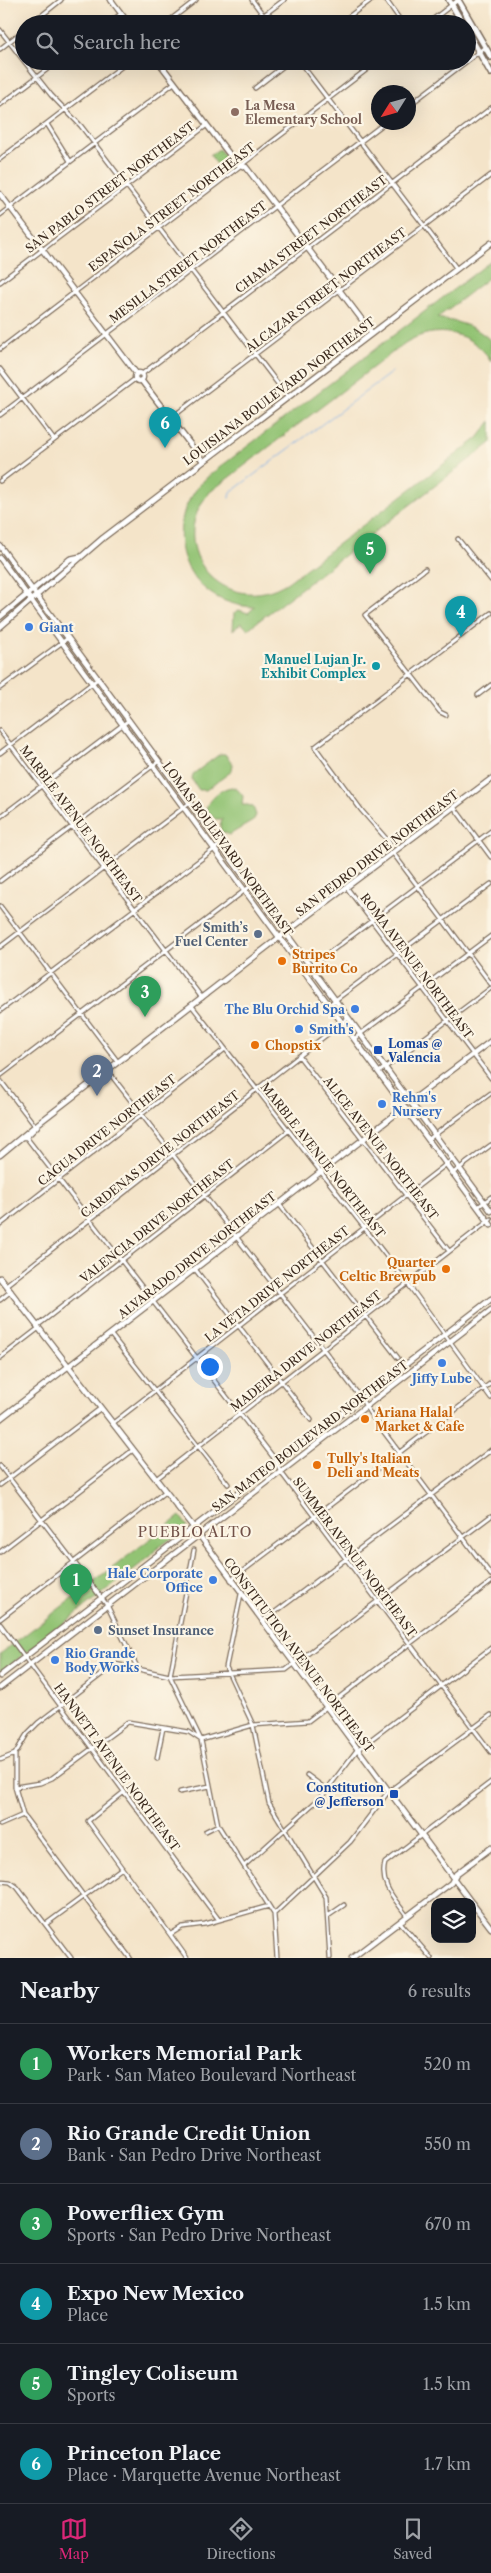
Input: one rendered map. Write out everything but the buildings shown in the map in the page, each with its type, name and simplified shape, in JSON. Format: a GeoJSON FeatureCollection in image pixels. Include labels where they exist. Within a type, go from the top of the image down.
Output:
{"type":"FeatureCollection","features":[{"type":"Feature","properties":{"kind":"main road"},"geometry":{"type":"LineString","coordinates":[[110,0],[120,14]]}},
{"type":"Feature","properties":{"kind":"main road"},"geometry":{"type":"LineString","coordinates":[[458,0],[467,15]]}},
{"type":"Feature","properties":{"kind":"main road"},"geometry":{"type":"LineString","coordinates":[[451,2],[458,15]]}},
{"type":"Feature","properties":{"kind":"main road"},"geometry":{"type":"LineString","coordinates":[[476,31],[491,57]]}},
{"type":"Feature","properties":{"kind":"main road"},"geometry":{"type":"LineString","coordinates":[[476,47],[491,73]]}},
{"type":"Feature","properties":{"kind":"main road"},"geometry":{"type":"LineString","coordinates":[[165,70],[240,166],[246,168],[276,206],[372,333]]}},
{"type":"Feature","properties":{"kind":"main road"},"geometry":{"type":"LineString","coordinates":[[0,194],[203,461]]}},
{"type":"Feature","properties":{"kind":"main road","name":"LOUISIANA BOULEVARD NORTHEAST"},"geometry":{"type":"LineString","coordinates":[[0,627],[36,594],[76,564],[79,557],[491,243]]}},
{"type":"Feature","properties":{"kind":"main road","name":"LOMAS BOULEVARD NORTHEAST"},"geometry":{"type":"LineString","coordinates":[[0,546],[2,552],[69,637],[491,1211]]}},
{"type":"Feature","properties":{"kind":"main road","name":"LOUISIANA BOULEVARD NORTHEAST"},"geometry":{"type":"LineString","coordinates":[[0,617],[32,588],[71,558],[79,557]]}},
{"type":"Feature","properties":{"kind":"main road","name":"LOMAS BOULEVARD NORTHEAST"},"geometry":{"type":"LineString","coordinates":[[0,558],[490,1222]]}},
{"type":"Feature","properties":{"kind":"main road","name":"SAN PEDRO DRIVE NORTHEAST"},"geometry":{"type":"LineString","coordinates":[[0,1155],[280,937],[491,779]]}},
{"type":"Feature","properties":{"kind":"main road"},"geometry":{"type":"LineString","coordinates":[[411,1101],[491,1041]]}},
{"type":"Feature","properties":{"kind":"main road","name":"ALVARADO DRIVE NORTHEAST"},"geometry":{"type":"LineString","coordinates":[[0,1419],[405,1107]]}},
{"type":"Feature","properties":{"kind":"main road","name":"CONSTITUTION AVENUE NORTHEAST"},"geometry":{"type":"LineString","coordinates":[[0,1278],[194,1528],[388,1792],[469,1898]]}},
{"type":"Feature","properties":{"kind":"main road","name":"SAN MATEO BOULEVARD NORTHEAST"},"geometry":{"type":"LineString","coordinates":[[0,1676],[491,1299]]}},
{"type":"Feature","properties":{"kind":"main road","name":"SAN MATEO BOULEVARD NORTHEAST"},"geometry":{"type":"LineString","coordinates":[[0,1688],[491,1310]]}},
{"type":"Feature","properties":{"kind":"main road"},"geometry":{"type":"LineString","coordinates":[[352,1958],[360,1956],[454,1879],[456,1874],[491,1848]]}},
{"type":"Feature","properties":{"kind":"main road","name":"CONSTITUTION AVENUE NORTHEAST"},"geometry":{"type":"LineString","coordinates":[[476,1907],[491,1927]]}},
{"type":"Feature","properties":{"kind":"street"},"geometry":{"type":"LineString","coordinates":[[42,15],[61,0]]}},
{"type":"Feature","properties":{"kind":"street"},"geometry":{"type":"LineString","coordinates":[[177,15],[196,0]]}},
{"type":"Feature","properties":{"kind":"street"},"geometry":{"type":"LineString","coordinates":[[252,0],[263,15]]}},
{"type":"Feature","properties":{"kind":"street"},"geometry":{"type":"LineString","coordinates":[[265,15],[284,0]]}},
{"type":"Feature","properties":{"kind":"street"},"geometry":{"type":"LineString","coordinates":[[352,15],[371,0]]}},
{"type":"Feature","properties":{"kind":"street"},"geometry":{"type":"LineString","coordinates":[[385,0],[397,15]]}},
{"type":"Feature","properties":{"kind":"street"},"geometry":{"type":"LineString","coordinates":[[437,15],[451,2],[458,0]]}},
{"type":"Feature","properties":{"kind":"street"},"geometry":{"type":"LineString","coordinates":[[0,30],[15,50]]}},
{"type":"Feature","properties":{"kind":"street"},"geometry":{"type":"LineString","coordinates":[[0,49],[15,37]]}},
{"type":"Feature","properties":{"kind":"street"},"geometry":{"type":"LineString","coordinates":[[476,54],[485,47]]}},
{"type":"Feature","properties":{"kind":"street"},"geometry":{"type":"LineString","coordinates":[[31,70],[95,143],[288,397]]}},
{"type":"Feature","properties":{"kind":"street"},"geometry":{"type":"LineString","coordinates":[[0,105],[46,70]]}},
{"type":"Feature","properties":{"kind":"street"},"geometry":{"type":"LineString","coordinates":[[0,159],[117,70]]}},
{"type":"Feature","properties":{"kind":"street"},"geometry":{"type":"LineString","coordinates":[[255,88],[278,70]]}},
{"type":"Feature","properties":{"kind":"street"},"geometry":{"type":"LineString","coordinates":[[306,70],[457,269]]}},
{"type":"Feature","properties":{"kind":"street","name":"ESPAÑOLA STREET NORTHEAST"},"geometry":{"type":"LineString","coordinates":[[0,349],[366,70]]}},
{"type":"Feature","properties":{"kind":"street"},"geometry":{"type":"LineString","coordinates":[[416,100],[455,70]]}},
{"type":"Feature","properties":{"kind":"street"},"geometry":{"type":"LineString","coordinates":[[0,215],[174,83]]}},
{"type":"Feature","properties":{"kind":"street","name":"CHAMA STREET NORTHEAST"},"geometry":{"type":"LineString","coordinates":[[0,481],[491,108]]}},
{"type":"Feature","properties":{"kind":"street"},"geometry":{"type":"LineString","coordinates":[[47,124],[70,161]]}},
{"type":"Feature","properties":{"kind":"street","name":"SAN PABLO STREET NORTHEAST"},"geometry":{"type":"LineString","coordinates":[[0,282],[207,125]]}},
{"type":"Feature","properties":{"kind":"street","name":"MESILLA STREET NORTHEAST"},"geometry":{"type":"LineString","coordinates":[[0,415],[376,130]]}},
{"type":"Feature","properties":{"kind":"street","name":"ALCAZAR STREET NORTHEAST"},"geometry":{"type":"LineString","coordinates":[[171,418],[491,175]]}},
{"type":"Feature","properties":{"kind":"street"},"geometry":{"type":"LineString","coordinates":[[0,369],[54,440]]}},
{"type":"Feature","properties":{"kind":"street"},"geometry":{"type":"LineString","coordinates":[[458,539],[491,580]]}},
{"type":"Feature","properties":{"kind":"street"},"geometry":{"type":"LineString","coordinates":[[424,569],[365,615],[440,712],[446,715]]}},
{"type":"Feature","properties":{"kind":"street"},"geometry":{"type":"LineString","coordinates":[[390,843],[362,811],[315,747],[491,613]]}},
{"type":"Feature","properties":{"kind":"street"},"geometry":{"type":"LineString","coordinates":[[0,688],[69,637]]}},
{"type":"Feature","properties":{"kind":"street"},"geometry":{"type":"LineString","coordinates":[[0,753],[99,678]]}},
{"type":"Feature","properties":{"kind":"street"},"geometry":{"type":"LineString","coordinates":[[478,695],[491,685]]}},
{"type":"Feature","properties":{"kind":"street"},"geometry":{"type":"LineString","coordinates":[[0,817],[130,720]]}},
{"type":"Feature","properties":{"kind":"street","name":"MARBLE AVENUE NORTHEAST"},"geometry":{"type":"LineString","coordinates":[[0,731],[202,998]]}},
{"type":"Feature","properties":{"kind":"street"},"geometry":{"type":"LineString","coordinates":[[0,882],[160,760]]}},
{"type":"Feature","properties":{"kind":"street"},"geometry":{"type":"LineString","coordinates":[[0,946],[191,802]]}},
{"type":"Feature","properties":{"kind":"street"},"geometry":{"type":"LineString","coordinates":[[454,807],[491,857]]}},
{"type":"Feature","properties":{"kind":"street"},"geometry":{"type":"LineString","coordinates":[[305,971],[491,831]]}},
{"type":"Feature","properties":{"kind":"street"},"geometry":{"type":"LineString","coordinates":[[0,1011],[221,844]]}},
{"type":"Feature","properties":{"kind":"street"},"geometry":{"type":"LineString","coordinates":[[393,853],[491,984]]}},
{"type":"Feature","properties":{"kind":"street"},"geometry":{"type":"LineString","coordinates":[[330,1004],[491,884]]}},
{"type":"Feature","properties":{"kind":"street"},"geometry":{"type":"LineString","coordinates":[[36,1127],[0,1078],[252,885]]}},
{"type":"Feature","properties":{"kind":"street","name":"ROMA AVENUE NORTHEAST"},"geometry":{"type":"LineString","coordinates":[[347,888],[491,1078]]}},
{"type":"Feature","properties":{"kind":"street"},"geometry":{"type":"LineString","coordinates":[[0,906],[118,1063]]}},
{"type":"Feature","properties":{"kind":"street"},"geometry":{"type":"LineString","coordinates":[[355,1038],[491,936]]}},
{"type":"Feature","properties":{"kind":"street"},"geometry":{"type":"LineString","coordinates":[[379,1072],[491,988]]}},
{"type":"Feature","properties":{"kind":"street","name":"MARBLE AVENUE NORTHEAST"},"geometry":{"type":"LineString","coordinates":[[192,1006],[408,1284],[491,1398]]}},
{"type":"Feature","properties":{"kind":"street","name":"CARDENAS DRIVE NORTHEAST"},"geometry":{"type":"LineString","coordinates":[[6,1285],[349,1017]]}},
{"type":"Feature","properties":{"kind":"street","name":"CAGUA DRIVE NORTHEAST"},"geometry":{"type":"LineString","coordinates":[[0,1225],[225,1049]]}},
{"type":"Feature","properties":{"kind":"street","name":"ALICE AVENUE NORTHEAST"},"geometry":{"type":"LineString","coordinates":[[299,1056],[450,1251]]}},
{"type":"Feature","properties":{"kind":"street"},"geometry":{"type":"LineString","coordinates":[[108,1071],[324,1349],[361,1398],[364,1406],[491,1575]]}},
{"type":"Feature","properties":{"kind":"street"},"geometry":{"type":"LineString","coordinates":[[429,1140],[491,1093]]}},
{"type":"Feature","properties":{"kind":"street","name":"VALENCIA DRIVE NORTHEAST"},"geometry":{"type":"LineString","coordinates":[[0,1358],[120,1260],[288,1131]]}},
{"type":"Feature","properties":{"kind":"street","name":"SUMMER AVENUE NORTHEAST"},"geometry":{"type":"LineString","coordinates":[[24,1136],[277,1462],[280,1471],[491,1752]]}},
{"type":"Feature","properties":{"kind":"street"},"geometry":{"type":"LineString","coordinates":[[453,1173],[491,1145]]}},
{"type":"Feature","properties":{"kind":"street","name":"LA VETA DRIVE NORTHEAST"},"geometry":{"type":"LineString","coordinates":[[113,1423],[453,1159]]}},
{"type":"Feature","properties":{"kind":"street"},"geometry":{"type":"LineString","coordinates":[[478,1207],[491,1197]]}},
{"type":"Feature","properties":{"kind":"street"},"geometry":{"type":"LineString","coordinates":[[279,1204],[398,1358]]}},
{"type":"Feature","properties":{"kind":"street","name":"MADEIRA DRIVE NORTHEAST"},"geometry":{"type":"LineString","coordinates":[[156,1479],[490,1222]]}},
{"type":"Feature","properties":{"kind":"street"},"geometry":{"type":"LineString","coordinates":[[195,1269],[311,1420]]}},
{"type":"Feature","properties":{"kind":"street"},"geometry":{"type":"LineString","coordinates":[[0,1300],[11,1292]]}},
{"type":"Feature","properties":{"kind":"street"},"geometry":{"type":"LineString","coordinates":[[111,1334],[228,1484]]}},
{"type":"Feature","properties":{"kind":"street"},"geometry":{"type":"LineString","coordinates":[[231,1580],[491,1384]]}},
{"type":"Feature","properties":{"kind":"street"},"geometry":{"type":"LineString","coordinates":[[0,1485],[101,1408]]}},
{"type":"Feature","properties":{"kind":"street"},"geometry":{"type":"LineString","coordinates":[[0,1552],[133,1450]]}},
{"type":"Feature","properties":{"kind":"street"},"geometry":{"type":"LineString","coordinates":[[262,1622],[491,1450]]}},
{"type":"Feature","properties":{"kind":"street"},"geometry":{"type":"LineString","coordinates":[[0,1466],[107,1604],[137,1668]]}},
{"type":"Feature","properties":{"kind":"street"},"geometry":{"type":"LineString","coordinates":[[0,1619],[166,1491]]}},
{"type":"Feature","properties":{"kind":"street"},"geometry":{"type":"LineString","coordinates":[[130,1958],[23,1815],[15,1787],[15,1754],[27,1734],[115,1664],[170,1676],[283,1671],[294,1665],[491,1516]]}},
{"type":"Feature","properties":{"kind":"street"},"geometry":{"type":"LineString","coordinates":[[194,1550],[170,1676],[201,1740],[218,1825],[274,1914],[277,1958]]}},
{"type":"Feature","properties":{"kind":"street"},"geometry":{"type":"LineString","coordinates":[[15,1787],[40,1783],[52,1778],[128,1722],[188,1732],[201,1740],[253,1725],[302,1723],[326,1707],[491,1582]]}},
{"type":"Feature","properties":{"kind":"street"},"geometry":{"type":"LineString","coordinates":[[241,1594],[226,1665],[253,1725],[270,1803],[326,1897],[330,1958]]}},
{"type":"Feature","properties":{"kind":"street","name":"HANNETT AVENUE NORTHEAST"},"geometry":{"type":"LineString","coordinates":[[0,1624],[219,1920]]}},
{"type":"Feature","properties":{"kind":"street"},"geometry":{"type":"LineString","coordinates":[[244,1866],[327,1790],[358,1750],[491,1648]]}},
{"type":"Feature","properties":{"kind":"street"},"geometry":{"type":"LineString","coordinates":[[274,1914],[350,1842],[388,1792],[491,1715]]}},
{"type":"Feature","properties":{"kind":"street"},"geometry":{"type":"LineString","coordinates":[[157,1758],[162,1728]]}},
{"type":"Feature","properties":{"kind":"street"},"geometry":{"type":"LineString","coordinates":[[0,1760],[15,1754]]}},
{"type":"Feature","properties":{"kind":"street"},"geometry":{"type":"LineString","coordinates":[[307,1775],[327,1790]]}},
{"type":"Feature","properties":{"kind":"street"},"geometry":{"type":"LineString","coordinates":[[408,1916],[385,1884],[383,1871],[390,1857],[491,1782]]}},
{"type":"Feature","properties":{"kind":"street"},"geometry":{"type":"LineString","coordinates":[[180,1792],[210,1786]]}},
{"type":"Feature","properties":{"kind":"street"},"geometry":{"type":"LineString","coordinates":[[124,1792],[88,1821],[187,1958]]}},
{"type":"Feature","properties":{"kind":"street"},"geometry":{"type":"LineString","coordinates":[[0,1825],[23,1815]]}},
{"type":"Feature","properties":{"kind":"street"},"geometry":{"type":"LineString","coordinates":[[206,1831],[218,1825]]}},
{"type":"Feature","properties":{"kind":"street"},"geometry":{"type":"LineString","coordinates":[[46,1924],[122,1868]]}},
{"type":"Feature","properties":{"kind":"street"},"geometry":{"type":"LineString","coordinates":[[0,1881],[10,1882],[18,1887],[71,1958]]}},
{"type":"Feature","properties":{"kind":"street"},"geometry":{"type":"LineString","coordinates":[[328,1916],[344,1905]]}},
{"type":"Feature","properties":{"kind":"street"},"geometry":{"type":"LineString","coordinates":[[171,1934],[182,1927],[219,1920],[268,1906]]}},
{"type":"Feature","properties":{"kind":"street"},"geometry":{"type":"LineString","coordinates":[[400,1922],[430,1958]]}},
{"type":"Feature","properties":{"kind":"green space"},"geometry":{"type":"Polygon","coordinates":[[[219,149],[233,167],[224,174],[210,155],[219,149]]]}},
{"type":"Feature","properties":{"kind":"green space"},"geometry":{"type":"Polygon","coordinates":[[[491,261],[491,276],[437,318],[466,325],[479,331],[491,341],[491,361],[474,343],[452,334],[440,332],[428,334],[405,343],[210,492],[197,513],[193,535],[197,555],[207,573],[223,586],[243,593],[265,592],[288,582],[478,438],[491,421],[491,443],[248,629],[241,623],[233,630],[234,613],[239,610],[248,613],[255,607],[230,603],[209,592],[194,576],[184,557],[180,536],[183,514],[193,493],[211,474],[491,261]]]}},
{"type":"Feature","properties":{"kind":"green space"},"geometry":{"type":"Polygon","coordinates":[[[220,754],[225,754],[233,764],[232,771],[206,790],[199,790],[192,780],[193,774],[220,754]]]}},
{"type":"Feature","properties":{"kind":"green space"},"geometry":{"type":"Polygon","coordinates":[[[232,787],[237,789],[243,796],[242,805],[253,807],[256,815],[253,821],[229,835],[221,831],[220,825],[223,819],[215,819],[206,809],[209,801],[216,795],[224,789],[232,787]]]}},
{"type":"Feature","properties":{"kind":"green space"},"geometry":{"type":"Polygon","coordinates":[[[180,1516],[187,1526],[184,1530],[155,1550],[151,1556],[0,1673],[0,1654],[180,1516]]]}},
{"type":"Feature","properties":{"kind":"waterway"},"geometry":{"type":"LineString","coordinates":[[230,498],[231,492],[392,372]]}},
{"type":"Feature","properties":{"kind":"place","name":"La Mesa Elementary School"},"geometry":{"type":"Point","coordinates":[235,112]}},
{"type":"Feature","properties":{"kind":"place","name":"Princeton Place"},"geometry":{"type":"Point","coordinates":[165,448]}},
{"type":"Feature","properties":{"kind":"place","name":"Tingley Coliseum"},"geometry":{"type":"Point","coordinates":[370,574]}},
{"type":"Feature","properties":{"kind":"place","name":"Giant"},"geometry":{"type":"Point","coordinates":[29,627]}},
{"type":"Feature","properties":{"kind":"place","name":"Expo New Mexico"},"geometry":{"type":"Point","coordinates":[461,637]}},
{"type":"Feature","properties":{"kind":"place","name":"Manuel Lujan Jr. Exhibit Complex"},"geometry":{"type":"Point","coordinates":[376,666]}},
{"type":"Feature","properties":{"kind":"place","name":"Smith’s Fuel Center"},"geometry":{"type":"Point","coordinates":[258,934]}},
{"type":"Feature","properties":{"kind":"place","name":"Stripes Burrito Co"},"geometry":{"type":"Point","coordinates":[282,961]}},
{"type":"Feature","properties":{"kind":"place","name":"The Blu Orchid Spa"},"geometry":{"type":"Point","coordinates":[355,1009]}},
{"type":"Feature","properties":{"kind":"place","name":"Powerfliex Gym"},"geometry":{"type":"Point","coordinates":[145,1017]}},
{"type":"Feature","properties":{"kind":"place","name":"Smith's"},"geometry":{"type":"Point","coordinates":[299,1029]}},
{"type":"Feature","properties":{"kind":"place","name":"Chopstix"},"geometry":{"type":"Point","coordinates":[255,1045]}},
{"type":"Feature","properties":{"kind":"place","name":"Lomas @ Valencia"},"geometry":{"type":"Point","coordinates":[378,1050]}},
{"type":"Feature","properties":{"kind":"place","name":"Rio Grande Credit Union"},"geometry":{"type":"Point","coordinates":[97,1096]}},
{"type":"Feature","properties":{"kind":"place","name":"Rehm's Nursery"},"geometry":{"type":"Point","coordinates":[382,1104]}},
{"type":"Feature","properties":{"kind":"place","name":"Quarter Celtic Brewpub"},"geometry":{"type":"Point","coordinates":[446,1269]}},
{"type":"Feature","properties":{"kind":"place","name":"Jiffy Lube"},"geometry":{"type":"Point","coordinates":[442,1363]}},
{"type":"Feature","properties":{"kind":"place","name":"Ariana Halal Market & Cafe"},"geometry":{"type":"Point","coordinates":[365,1419]}},
{"type":"Feature","properties":{"kind":"place","name":"Tully's Italian Deli and Meats"},"geometry":{"type":"Point","coordinates":[317,1465]}},
{"type":"Feature","properties":{"kind":"place","name":"Hale Corporate Office"},"geometry":{"type":"Point","coordinates":[213,1580]}},
{"type":"Feature","properties":{"kind":"place","name":"Workers Memorial Park"},"geometry":{"type":"Point","coordinates":[76,1605]}},
{"type":"Feature","properties":{"kind":"place","name":"Sunset Insurance"},"geometry":{"type":"Point","coordinates":[98,1630]}},
{"type":"Feature","properties":{"kind":"place","name":"Rio Grande Body Works"},"geometry":{"type":"Point","coordinates":[55,1660]}},
{"type":"Feature","properties":{"kind":"place","name":"Constitution @ Jefferson"},"geometry":{"type":"Point","coordinates":[394,1794]}},
{"type":"Feature","properties":{"kind":"district","name":"PUEBLO ALTO"},"geometry":{"type":"Point","coordinates":[195,1532]}}]}
